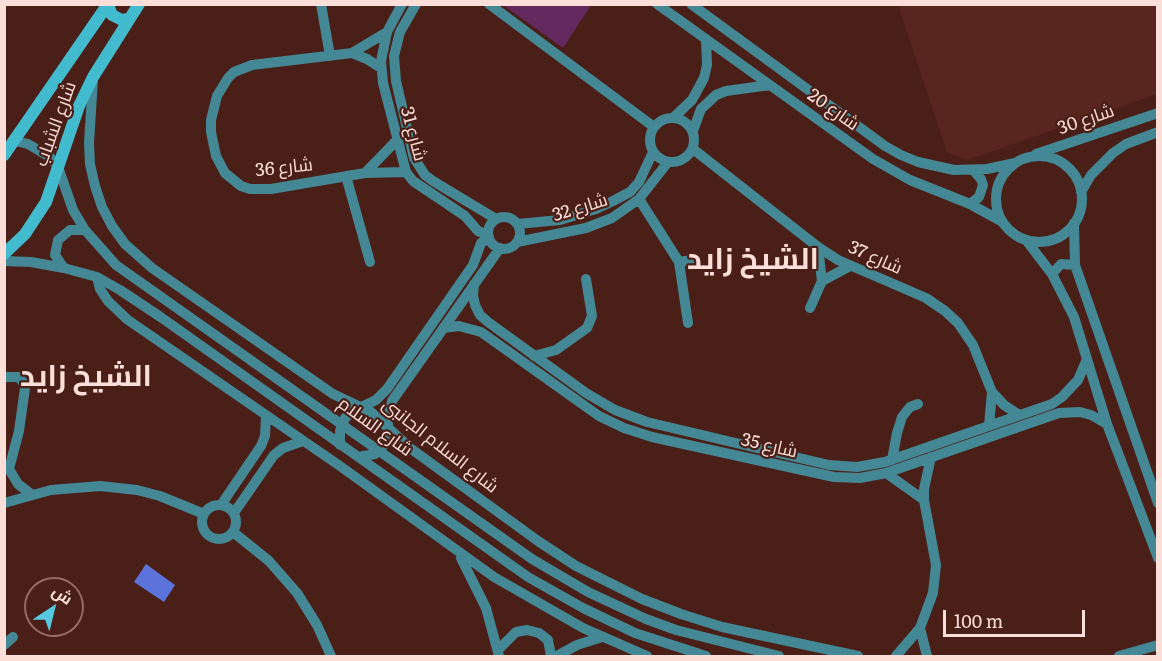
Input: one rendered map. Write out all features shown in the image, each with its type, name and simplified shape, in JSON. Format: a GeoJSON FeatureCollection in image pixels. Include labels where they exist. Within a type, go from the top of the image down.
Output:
{"type":"FeatureCollection","features":[{"type":"Feature","properties":{"kind":"street","name":"شارع الشباب"},"geometry":{"type":"LineString","coordinates":[[4,254],[25,234],[36,219],[49,194],[79,106],[93,77],[139,4]]}},
{"type":"Feature","properties":{"kind":"street"},"geometry":{"type":"LineString","coordinates":[[321,4],[330,56]]}},
{"type":"Feature","properties":{"kind":"street","name":"شارع 31"},"geometry":{"type":"LineString","coordinates":[[402,4],[387,32],[382,51],[381,68],[406,172],[413,181],[465,216],[478,231],[489,236]]}},
{"type":"Feature","properties":{"kind":"street","name":"شارع 31"},"geometry":{"type":"LineString","coordinates":[[416,4],[400,32],[394,56],[396,81],[414,158],[419,167],[433,181],[496,219]]}},
{"type":"Feature","properties":{"kind":"street"},"geometry":{"type":"LineString","coordinates":[[489,4],[654,127]]}},
{"type":"Feature","properties":{"kind":"street","name":"شارع 20"},"geometry":{"type":"LineString","coordinates":[[657,4],[891,170],[1001,220]]}},
{"type":"Feature","properties":{"kind":"street","name":"شارع الشباب"},"geometry":{"type":"LineString","coordinates":[[4,155],[108,5]]}},
{"type":"Feature","properties":{"kind":"street"},"geometry":{"type":"LineString","coordinates":[[108,5],[112,15],[122,20],[128,19]]}},
{"type":"Feature","properties":{"kind":"street","name":"شارع 20"},"geometry":{"type":"LineString","coordinates":[[691,5],[885,146],[901,155],[954,170],[973,170],[1020,160]]}},
{"type":"Feature","properties":{"kind":"street","name":"شارع 36"},"geometry":{"type":"LineString","coordinates":[[387,32],[352,53],[252,65],[234,72],[217,96],[211,120],[211,132],[216,156],[225,173],[241,186],[250,189],[271,189],[365,173],[406,172]]}},
{"type":"Feature","properties":{"kind":"street"},"geometry":{"type":"LineString","coordinates":[[673,118],[692,100],[704,78],[707,65],[706,39]]}},
{"type":"Feature","properties":{"kind":"street"},"geometry":{"type":"LineString","coordinates":[[352,53],[381,68]]}},
{"type":"Feature","properties":{"kind":"street","name":"شارع السلام الجانبى"},"geometry":{"type":"LineString","coordinates":[[93,77],[88,142],[94,186],[112,226],[125,244],[152,268],[333,394],[370,412],[410,448],[576,566],[610,584],[681,614],[722,627],[858,657]]}},
{"type":"Feature","properties":{"kind":"street"},"geometry":{"type":"LineString","coordinates":[[693,131],[685,122],[673,118],[662,120],[654,127],[650,137],[653,152],[668,162],[674,163],[686,158],[693,149],[693,131],[701,109],[716,95],[726,91],[770,85]]}},
{"type":"Feature","properties":{"kind":"street","name":"شارع 30"},"geometry":{"type":"LineString","coordinates":[[1020,160],[1158,113]]}},
{"type":"Feature","properties":{"kind":"street","name":"شارع 30"},"geometry":{"type":"LineString","coordinates":[[1081,192],[1096,170],[1113,153],[1126,144],[1158,132]]}},
{"type":"Feature","properties":{"kind":"street"},"geometry":{"type":"LineString","coordinates":[[365,173],[397,140]]}},
{"type":"Feature","properties":{"kind":"street"},"geometry":{"type":"LineString","coordinates":[[15,141],[39,149],[58,167]]}},
{"type":"Feature","properties":{"kind":"street","name":"شارع 37"},"geometry":{"type":"LineString","coordinates":[[693,149],[818,247],[850,266],[926,298],[945,311],[958,323],[973,345],[992,392],[1004,405],[1019,415]]}},
{"type":"Feature","properties":{"kind":"street","name":"شارع 32"},"geometry":{"type":"LineString","coordinates":[[517,224],[560,220],[579,215],[630,192],[639,182],[653,152]]}},
{"type":"Feature","properties":{"kind":"street"},"geometry":{"type":"LineString","coordinates":[[1074,223],[1058,237],[1037,242],[1017,236],[1001,220],[996,200],[997,189],[1006,170],[1020,160],[1035,156],[1056,159],[1073,173],[1081,192],[1082,203],[1074,223],[1075,265],[1153,479],[1158,502]]}},
{"type":"Feature","properties":{"kind":"street","name":"شارع 32"},"geometry":{"type":"LineString","coordinates":[[517,242],[599,224],[625,211],[639,199],[668,162]]}},
{"type":"Feature","properties":{"kind":"street","name":"شارع السلام"},"geometry":{"type":"LineString","coordinates":[[58,167],[73,210],[85,230],[116,265],[532,559],[588,592],[666,627],[742,653],[779,657]]}},
{"type":"Feature","properties":{"kind":"street"},"geometry":{"type":"LineString","coordinates":[[970,204],[979,197],[982,185],[981,179],[973,170]]}},
{"type":"Feature","properties":{"kind":"street"},"geometry":{"type":"LineString","coordinates":[[345,176],[370,262]]}},
{"type":"Feature","properties":{"kind":"street"},"geometry":{"type":"LineString","coordinates":[[639,199],[678,262],[688,323]]}},
{"type":"Feature","properties":{"kind":"street"},"geometry":{"type":"LineString","coordinates":[[505,217],[517,224],[520,233],[517,242],[509,248],[500,248],[492,243],[489,236],[490,226],[496,219],[505,217]]}},
{"type":"Feature","properties":{"kind":"street"},"geometry":{"type":"LineString","coordinates":[[64,268],[55,255],[58,240],[69,230],[85,230]]}},
{"type":"Feature","properties":{"kind":"street"},"geometry":{"type":"LineString","coordinates":[[340,445],[342,424],[350,413],[376,400],[387,389],[473,265],[481,243],[489,236]]}},
{"type":"Feature","properties":{"kind":"street"},"geometry":{"type":"LineString","coordinates":[[1026,240],[1052,274],[1070,309],[1107,424],[1158,558]]}},
{"type":"Feature","properties":{"kind":"street"},"geometry":{"type":"LineString","coordinates":[[810,308],[822,281],[818,247]]}},
{"type":"Feature","properties":{"kind":"street"},"geometry":{"type":"LineString","coordinates":[[358,457],[369,456],[379,450],[387,439],[387,425],[393,401],[500,248]]}},
{"type":"Feature","properties":{"kind":"street"},"geometry":{"type":"LineString","coordinates":[[678,262],[692,260]]}},
{"type":"Feature","properties":{"kind":"street","name":"شارع السلام"},"geometry":{"type":"LineString","coordinates":[[4,261],[30,262],[64,268],[96,278],[162,318],[528,577],[612,622],[658,642],[706,657]]}},
{"type":"Feature","properties":{"kind":"street"},"geometry":{"type":"LineString","coordinates":[[1052,274],[1061,264],[1075,265]]}},
{"type":"Feature","properties":{"kind":"street"},"geometry":{"type":"LineString","coordinates":[[822,281],[850,266]]}},
{"type":"Feature","properties":{"kind":"street"},"geometry":{"type":"LineString","coordinates":[[141,283],[152,268]]}},
{"type":"Feature","properties":{"kind":"street"},"geometry":{"type":"LineString","coordinates":[[96,278],[108,301],[128,320],[303,441],[494,578],[604,638],[647,657]]}},
{"type":"Feature","properties":{"kind":"street"},"geometry":{"type":"LineString","coordinates":[[534,356],[556,350],[582,332],[590,322],[591,309],[586,279]]}},
{"type":"Feature","properties":{"kind":"street","name":"شارع 35"},"geometry":{"type":"LineString","coordinates":[[474,284],[473,295],[480,315],[601,402],[647,422],[829,465],[857,467],[892,460],[1052,404],[1078,380],[1087,359]]}},
{"type":"Feature","properties":{"kind":"street","name":"شارع 35"},"geometry":{"type":"LineString","coordinates":[[443,328],[459,326],[481,332],[599,416],[637,432],[834,477],[860,477],[886,473],[1059,412],[1080,412],[1101,419],[1107,424]]}},
{"type":"Feature","properties":{"kind":"street"},"geometry":{"type":"LineString","coordinates":[[555,371],[556,350]]}},
{"type":"Feature","properties":{"kind":"street"},"geometry":{"type":"LineString","coordinates":[[4,377],[18,377],[25,388],[19,430],[7,470],[18,484],[31,494]]}},
{"type":"Feature","properties":{"kind":"street","name":"شارع 37"},"geometry":{"type":"LineString","coordinates":[[989,426],[992,392]]}},
{"type":"Feature","properties":{"kind":"street"},"geometry":{"type":"LineString","coordinates":[[892,460],[897,433],[904,413],[910,407],[918,404]]}},
{"type":"Feature","properties":{"kind":"street"},"geometry":{"type":"LineString","coordinates":[[221,505],[256,455],[265,436],[266,415]]}},
{"type":"Feature","properties":{"kind":"street"},"geometry":{"type":"LineString","coordinates":[[897,433],[912,453]]}},
{"type":"Feature","properties":{"kind":"street"},"geometry":{"type":"LineString","coordinates":[[234,513],[267,463],[283,448],[303,441]]}},
{"type":"Feature","properties":{"kind":"street"},"geometry":{"type":"LineString","coordinates":[[256,455],[267,463]]}},
{"type":"Feature","properties":{"kind":"street"},"geometry":{"type":"LineString","coordinates":[[896,657],[920,628],[931,602],[936,565],[924,500],[925,478],[932,457]]}},
{"type":"Feature","properties":{"kind":"street"},"geometry":{"type":"LineString","coordinates":[[886,473],[924,500]]}},
{"type":"Feature","properties":{"kind":"street"},"geometry":{"type":"LineString","coordinates":[[4,503],[31,494],[76,486],[100,486],[160,496],[204,514]]}},
{"type":"Feature","properties":{"kind":"street"},"geometry":{"type":"LineString","coordinates":[[221,505],[234,513],[236,519],[233,532],[222,538],[210,536],[202,526],[204,514],[208,508],[221,505]]}},
{"type":"Feature","properties":{"kind":"street"},"geometry":{"type":"LineString","coordinates":[[425,529],[426,506]]}},
{"type":"Feature","properties":{"kind":"street"},"geometry":{"type":"LineString","coordinates":[[233,532],[269,561],[297,593],[317,625],[331,657]]}},
{"type":"Feature","properties":{"kind":"street"},"geometry":{"type":"LineString","coordinates":[[458,552],[486,608],[498,653]]}},
{"type":"Feature","properties":{"kind":"street"},"geometry":{"type":"LineString","coordinates":[[557,657],[577,645],[604,638],[612,622]]}},
{"type":"Feature","properties":{"kind":"street"},"geometry":{"type":"LineString","coordinates":[[920,628],[927,657]]}},
{"type":"Feature","properties":{"kind":"street"},"geometry":{"type":"LineString","coordinates":[[498,653],[516,632],[528,630],[539,633],[548,640],[551,657]]}},
{"type":"Feature","properties":{"kind":"street"},"geometry":{"type":"LineString","coordinates":[[1119,657],[1158,645]]}},
{"type":"Feature","properties":{"kind":"shaded area"},"geometry":{"type":"Polygon","coordinates":[[[503,5],[591,5],[563,48],[503,5]]]}},
{"type":"Feature","properties":{"kind":"shaded area"},"geometry":{"type":"Polygon","coordinates":[[[898,5],[1157,5],[1157,94],[967,160],[947,152],[898,5]]]}},
{"type":"Feature","properties":{"kind":"water"},"geometry":{"type":"Polygon","coordinates":[[[146,564],[175,585],[164,602],[134,582],[146,564]]]}},
{"type":"Feature","properties":{"kind":"district","name":"الشيخ زايد"},"geometry":{"type":"Point","coordinates":[753,260]}},
{"type":"Feature","properties":{"kind":"district","name":"الشيخ زايد"},"geometry":{"type":"Point","coordinates":[86,377]}}]}
